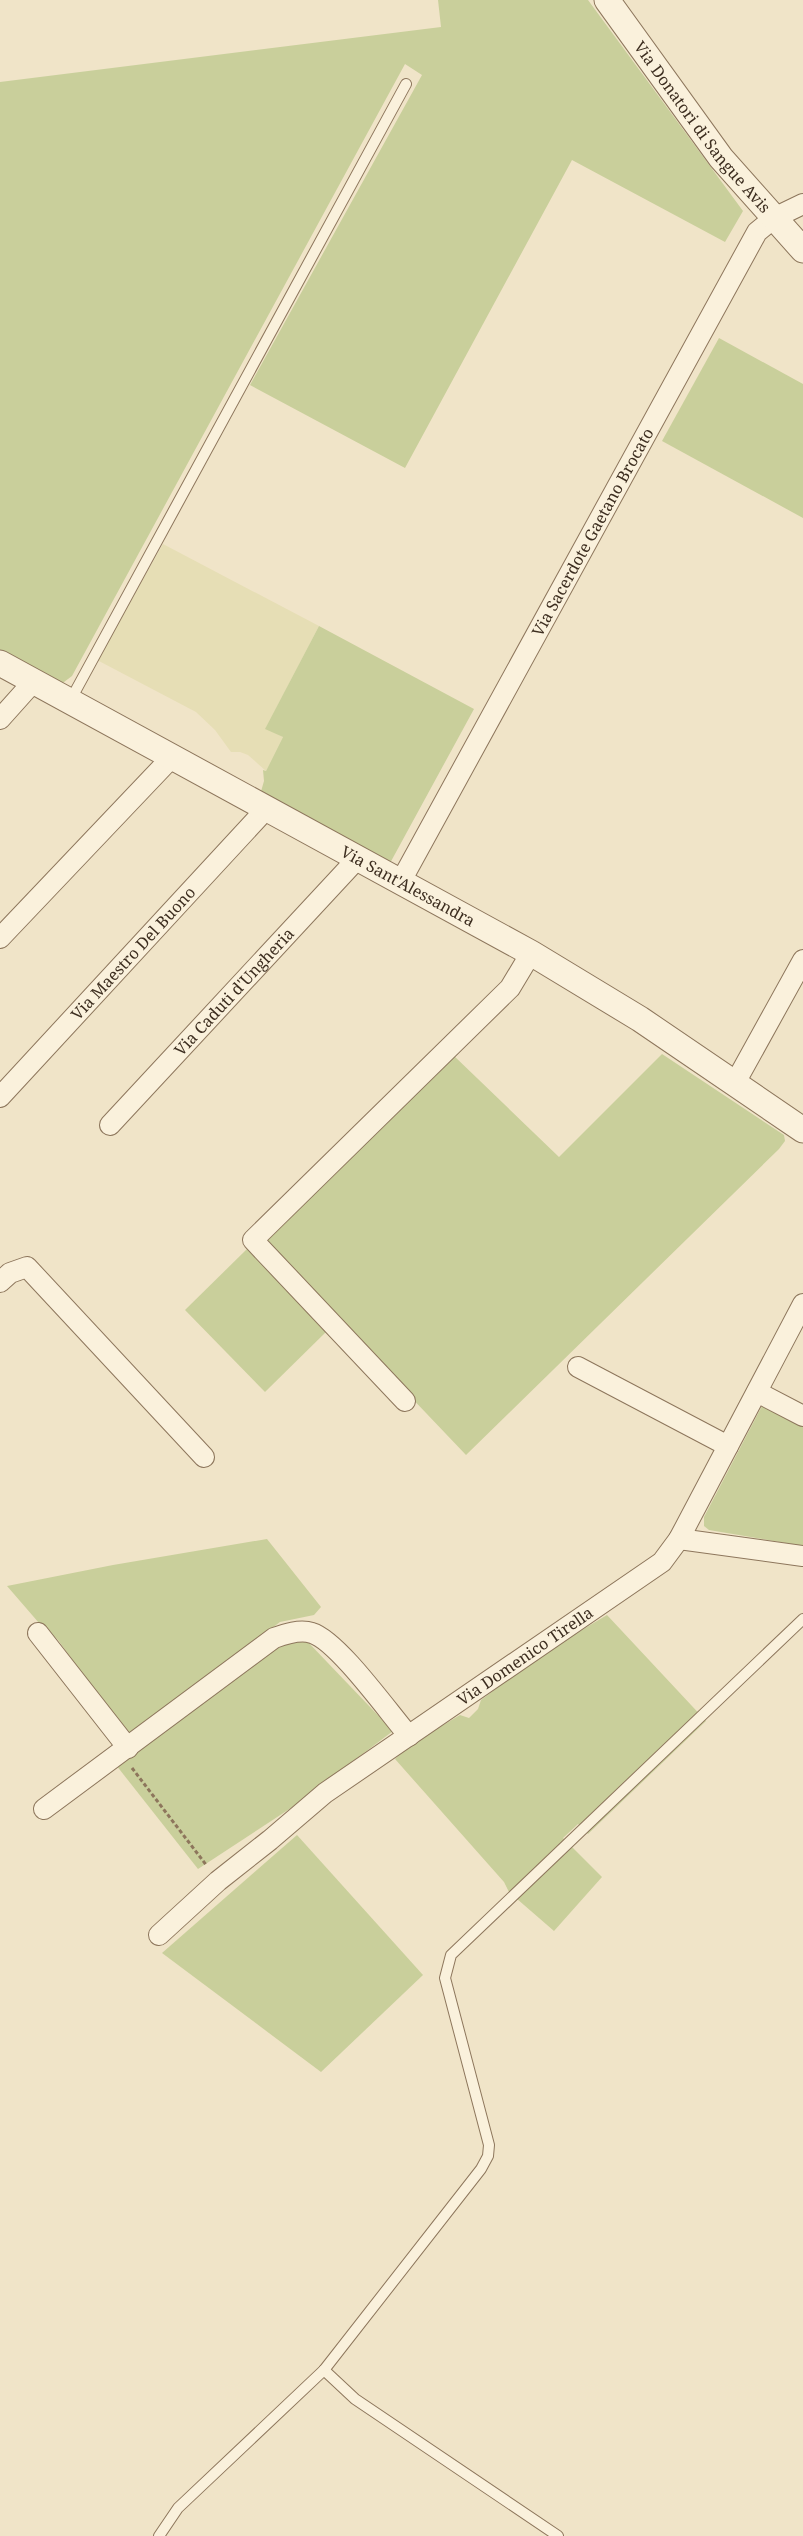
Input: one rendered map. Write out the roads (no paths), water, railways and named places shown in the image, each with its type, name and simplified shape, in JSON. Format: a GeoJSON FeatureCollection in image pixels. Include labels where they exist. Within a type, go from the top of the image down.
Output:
{"type":"FeatureCollection","features":[{"type":"Feature","properties":{"kind":"street","name":"Via Donatori di Sangue Avis"},"geometry":{"type":"LineString","coordinates":[[607,0],[721,158],[803,250]]}},
{"type":"Feature","properties":{"kind":"street","name":"Via Sacerdote Gaetano Brocato"},"geometry":{"type":"LineString","coordinates":[[401,881],[757,232],[774,218],[803,204]]}},
{"type":"Feature","properties":{"kind":"street","name":"Via Sant'Alessandra"},"geometry":{"type":"LineString","coordinates":[[0,663],[531,953],[640,1019],[803,1130]]}},
{"type":"Feature","properties":{"kind":"street"},"geometry":{"type":"LineString","coordinates":[[0,719],[34,681]]}},
{"type":"Feature","properties":{"kind":"street"},"geometry":{"type":"LineString","coordinates":[[0,938],[172,757]]}},
{"type":"Feature","properties":{"kind":"street","name":"Via Maestro Del Buono"},"geometry":{"type":"LineString","coordinates":[[0,1097],[267,808]]}},
{"type":"Feature","properties":{"kind":"street","name":"Via Caduti d'Ungheria"},"geometry":{"type":"LineString","coordinates":[[110,1125],[358,858]]}},
{"type":"Feature","properties":{"kind":"street"},"geometry":{"type":"LineString","coordinates":[[405,1400],[253,1240],[510,988],[531,953]]}},
{"type":"Feature","properties":{"kind":"street"},"geometry":{"type":"LineString","coordinates":[[735,1083],[803,960]]}},
{"type":"Feature","properties":{"kind":"street"},"geometry":{"type":"LineString","coordinates":[[0,1282],[10,1274],[27,1267],[204,1457]]}},
{"type":"Feature","properties":{"kind":"street","name":"Via Domenico Tirella"},"geometry":{"type":"LineString","coordinates":[[159,1935],[218,1881],[325,1793],[662,1562],[679,1539],[803,1304]]}},
{"type":"Feature","properties":{"kind":"street"},"geometry":{"type":"LineString","coordinates":[[578,1368],[728,1446]]}},
{"type":"Feature","properties":{"kind":"street"},"geometry":{"type":"LineString","coordinates":[[757,1392],[803,1416]]}},
{"type":"Feature","properties":{"kind":"street"},"geometry":{"type":"LineString","coordinates":[[679,1539],[803,1556]]}},
{"type":"Feature","properties":{"kind":"street"},"geometry":{"type":"LineString","coordinates":[[44,1810],[274,1638],[292,1632],[312,1633],[335,1649],[409,1736]]}},
{"type":"Feature","properties":{"kind":"street"},"geometry":{"type":"LineString","coordinates":[[38,1633],[124,1750]]}},
{"type":"Feature","properties":{"kind":"lane"},"geometry":{"type":"LineString","coordinates":[[70,701],[406,84]]}},
{"type":"Feature","properties":{"kind":"lane"},"geometry":{"type":"LineString","coordinates":[[159,2536],[178,2508],[324,2370],[481,2170],[488,2156],[489,2144],[445,1978],[451,1954],[803,1619]]}},
{"type":"Feature","properties":{"kind":"lane"},"geometry":{"type":"LineString","coordinates":[[324,2370],[355,2399],[558,2536]]}}]}
